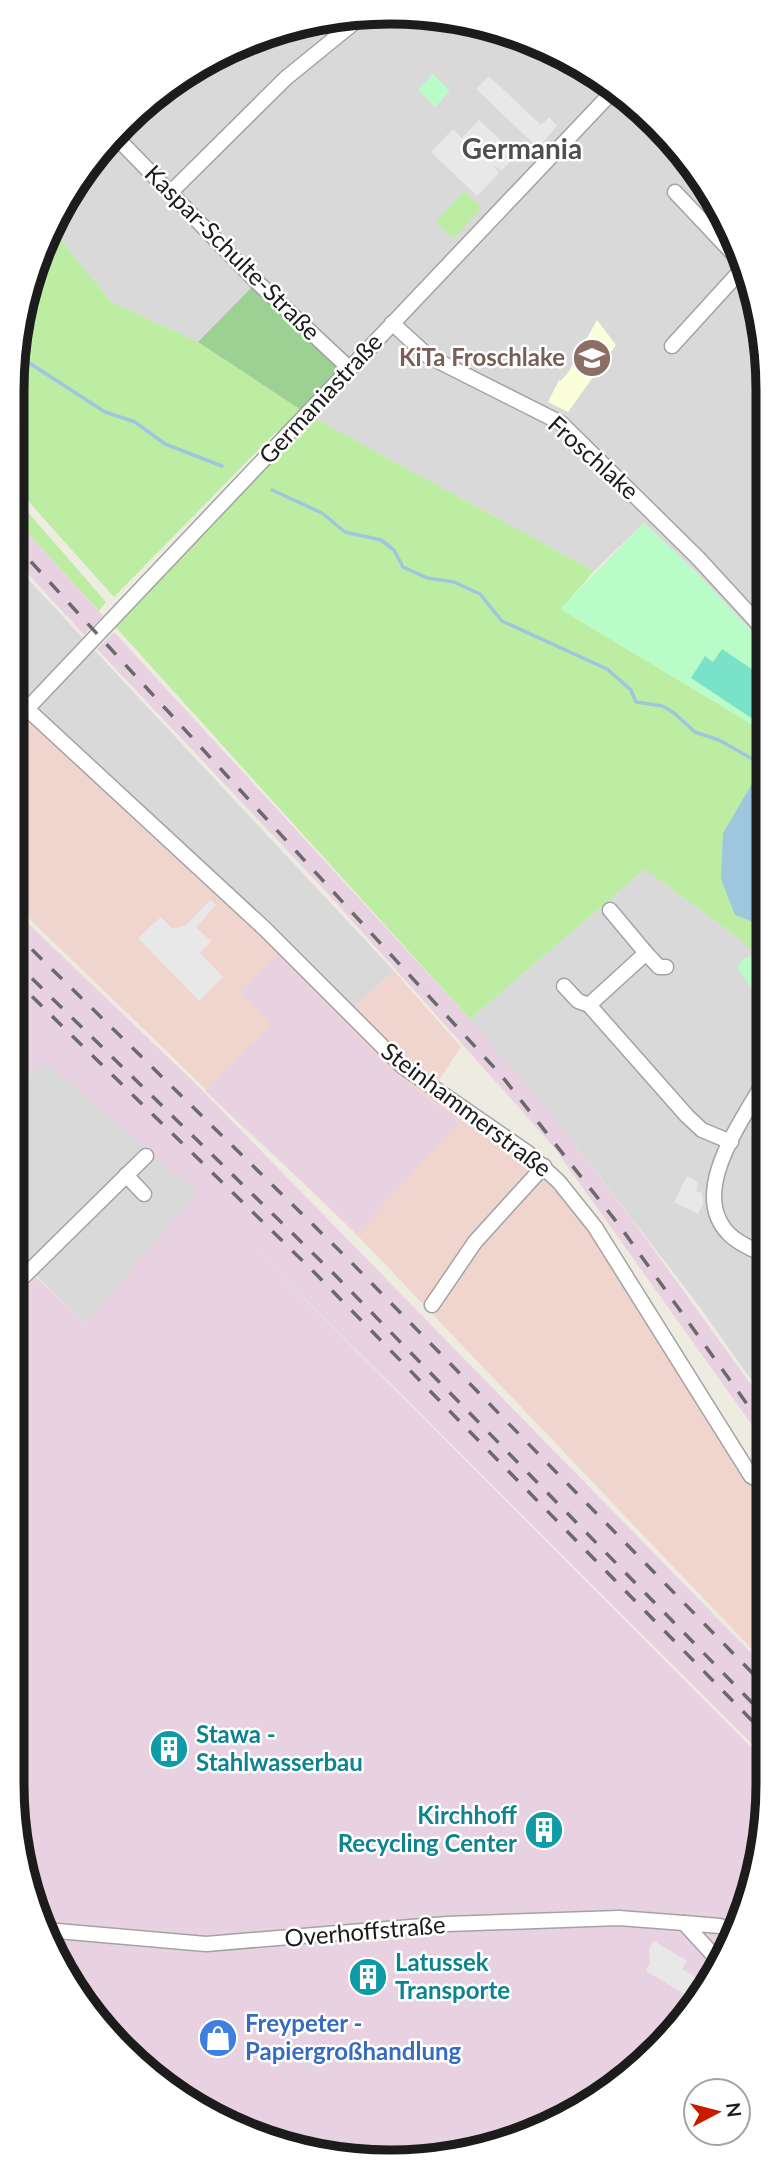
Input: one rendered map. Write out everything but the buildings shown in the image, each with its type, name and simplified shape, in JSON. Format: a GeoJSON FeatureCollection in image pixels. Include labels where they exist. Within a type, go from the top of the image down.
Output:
{"type":"FeatureCollection","features":[{"type":"Feature","properties":{"kind":"street"},"geometry":{"type":"LineString","coordinates":[[172,191],[340,28]]}},
{"type":"Feature","properties":{"kind":"street","name":"Germaniastraße"},"geometry":{"type":"LineString","coordinates":[[27,709],[608,96]]}},
{"type":"Feature","properties":{"kind":"street","name":"Kaspar-Schulte-Straße"},"geometry":{"type":"LineString","coordinates":[[122,142],[172,191],[252,277],[349,368]]}},
{"type":"Feature","properties":{"kind":"street"},"geometry":{"type":"LineString","coordinates":[[675,192],[726,247]]}},
{"type":"Feature","properties":{"kind":"street"},"geometry":{"type":"LineString","coordinates":[[672,346],[737,275]]}},
{"type":"Feature","properties":{"kind":"street","name":"Froschlake"},"geometry":{"type":"LineString","coordinates":[[392,323],[428,356],[561,423],[698,558],[756,621]]}},
{"type":"Feature","properties":{"kind":"street","name":"Steinhammerstraße"},"geometry":{"type":"LineString","coordinates":[[24,706],[265,929],[402,1066],[544,1166],[595,1227],[751,1476],[756,1479]]}},
{"type":"Feature","properties":{"kind":"street"},"geometry":{"type":"LineString","coordinates":[[610,910],[659,967],[666,967]]}},
{"type":"Feature","properties":{"kind":"street"},"geometry":{"type":"LineString","coordinates":[[589,1005],[646,953]]}},
{"type":"Feature","properties":{"kind":"street"},"geometry":{"type":"LineString","coordinates":[[564,986],[578,1002],[589,1005],[687,1116],[702,1130],[731,1142]]}},
{"type":"Feature","properties":{"kind":"street"},"geometry":{"type":"LineString","coordinates":[[756,1096],[718,1167],[711,1198],[719,1220],[729,1234],[756,1250]]}},
{"type":"Feature","properties":{"kind":"street"},"geometry":{"type":"LineString","coordinates":[[24,1276],[146,1156]]}},
{"type":"Feature","properties":{"kind":"street"},"geometry":{"type":"LineString","coordinates":[[432,1305],[475,1242],[544,1166]]}},
{"type":"Feature","properties":{"kind":"street"},"geometry":{"type":"LineString","coordinates":[[126,1175],[144,1194]]}},
{"type":"Feature","properties":{"kind":"street","name":"Overhoffstraße"},"geometry":{"type":"LineString","coordinates":[[55,1931],[206,1944],[447,1924],[620,1918],[720,1926],[726,1929]]}},
{"type":"Feature","properties":{"kind":"street"},"geometry":{"type":"LineString","coordinates":[[684,1923],[714,1955]]}},
{"type":"Feature","properties":{"kind":"shaded area"},"geometry":{"type":"Polygon","coordinates":[[[390,24],[438,28],[485,37],[552,62],[613,100],[665,149],[707,207],[728,250],[743,295],[755,366],[756,636],[697,573],[644,523],[594,571],[307,414],[257,283],[198,342],[111,302],[58,236],[86,187],[115,149],[167,100],[207,73],[250,52],[295,37],[342,28],[390,24]]]}},
{"type":"Feature","properties":{"kind":"shaded area"},"geometry":{"type":"Polygon","coordinates":[[[489,76],[541,125],[549,117],[557,126],[538,148],[476,89],[489,76]]]}},
{"type":"Feature","properties":{"kind":"shaded area"},"geometry":{"type":"Polygon","coordinates":[[[479,120],[516,155],[502,170],[493,166],[499,173],[477,196],[431,152],[453,129],[462,138],[479,120]]]}},
{"type":"Feature","properties":{"kind":"shaded area","name":"KiTa Froschlake"},"geometry":{"type":"Polygon","coordinates":[[[597,320],[616,345],[568,412],[548,402],[559,380],[569,371],[597,320]]]}},
{"type":"Feature","properties":{"kind":"shaded area"},"geometry":{"type":"Polygon","coordinates":[[[24,529],[103,616],[84,635],[24,569],[24,529]]]}},
{"type":"Feature","properties":{"kind":"shaded area"},"geometry":{"type":"Polygon","coordinates":[[[24,575],[394,971],[348,1013],[24,706],[24,575]]]}},
{"type":"Feature","properties":{"kind":"shaded area"},"geometry":{"type":"Polygon","coordinates":[[[114,632],[470,1019],[554,1118],[636,1225],[756,1392],[756,1431],[553,1146],[330,896],[97,649],[114,632]]]}},
{"type":"Feature","properties":{"kind":"shaded area"},"geometry":{"type":"Polygon","coordinates":[[[24,706],[349,1012],[394,971],[461,1047],[433,1089],[559,1182],[756,1486],[756,1653],[358,1236],[24,914],[24,706]]]}},
{"type":"Feature","properties":{"kind":"shaded area"},"geometry":{"type":"Polygon","coordinates":[[[645,869],[756,954],[756,1387],[696,1302],[554,1118],[470,1019],[645,869]]]}},
{"type":"Feature","properties":{"kind":"shaded area"},"geometry":{"type":"Polygon","coordinates":[[[210,900],[216,905],[196,927],[211,941],[200,953],[223,977],[199,1001],[138,938],[161,917],[173,929],[186,925],[210,900]]]}},
{"type":"Feature","properties":{"kind":"shaded area"},"geometry":{"type":"Polygon","coordinates":[[[24,919],[195,1083],[756,1658],[756,1748],[230,1224],[756,1752],[755,1809],[743,1880],[728,1925],[707,1968],[680,2008],[631,2060],[593,2089],[552,2113],[485,2138],[414,2150],[342,2147],[273,2131],[207,2102],[149,2060],[100,2008],[62,1947],[37,1880],[25,1809],[24,1290],[36,1277],[85,1323],[198,1193],[47,1063],[24,1079],[24,919]]]}},
{"type":"Feature","properties":{"kind":"shaded area"},"geometry":{"type":"Polygon","coordinates":[[[278,954],[383,1062],[424,1097],[460,1121],[357,1233],[205,1091],[272,1025],[240,993],[278,954]]]}},
{"type":"Feature","properties":{"kind":"shaded area"},"geometry":{"type":"Polygon","coordinates":[[[47,1063],[198,1193],[85,1323],[24,1266],[24,1079],[47,1063]]]}},
{"type":"Feature","properties":{"kind":"shaded area"},"geometry":{"type":"Polygon","coordinates":[[[687,1176],[698,1182],[696,1191],[702,1193],[703,1204],[698,1214],[674,1202],[687,1176]]]}},
{"type":"Feature","properties":{"kind":"shaded area"},"geometry":{"type":"Polygon","coordinates":[[[654,1941],[687,1961],[682,1969],[699,1980],[688,1996],[646,1971],[650,1964],[649,1949],[654,1941]]]}},
{"type":"Feature","properties":{"kind":"green space"},"geometry":{"type":"Polygon","coordinates":[[[433,74],[450,91],[435,107],[418,90],[433,74]]]}},
{"type":"Feature","properties":{"kind":"green space"},"geometry":{"type":"Polygon","coordinates":[[[464,191],[482,208],[453,239],[436,222],[464,191]]]}},
{"type":"Feature","properties":{"kind":"green space"},"geometry":{"type":"Polygon","coordinates":[[[58,236],[111,302],[198,342],[307,414],[594,571],[561,609],[756,727],[756,808],[735,915],[756,923],[756,954],[645,869],[470,1019],[111,622],[287,436],[276,432],[114,597],[24,496],[24,390],[28,342],[37,295],[58,236]]]}},
{"type":"Feature","properties":{"kind":"green space"},"geometry":{"type":"Polygon","coordinates":[[[257,282],[349,368],[307,414],[198,342],[257,282]]]}},
{"type":"Feature","properties":{"kind":"green space"},"geometry":{"type":"Polygon","coordinates":[[[24,508],[106,602],[99,611],[24,529],[24,508]]]}},
{"type":"Feature","properties":{"kind":"green space"},"geometry":{"type":"Polygon","coordinates":[[[644,523],[697,573],[756,636],[756,727],[560,609],[644,523]]]}},
{"type":"Feature","properties":{"kind":"green space"},"geometry":{"type":"Polygon","coordinates":[[[722,649],[756,672],[756,721],[691,678],[705,656],[713,662],[722,649]]]}},
{"type":"Feature","properties":{"kind":"green space"},"geometry":{"type":"Polygon","coordinates":[[[751,956],[756,960],[756,981],[750,986],[737,967],[743,959],[751,956]]]}},
{"type":"Feature","properties":{"kind":"water"},"geometry":{"type":"Polygon","coordinates":[[[756,777],[756,923],[735,915],[721,879],[723,833],[756,777]]]}},
{"type":"Feature","properties":{"kind":"waterway"},"geometry":{"type":"LineString","coordinates":[[26,361],[105,412],[135,422],[165,444],[222,466]]}},
{"type":"Feature","properties":{"kind":"waterway"},"geometry":{"type":"LineString","coordinates":[[272,490],[322,513],[345,532],[381,540],[394,550],[403,567],[427,578],[454,582],[480,594],[502,621],[607,669],[631,690],[636,702],[662,706],[695,732],[719,740],[756,761]]}},
{"type":"Feature","properties":{"kind":"railway"},"geometry":{"type":"LineString","coordinates":[[24,554],[501,1075],[619,1225],[756,1417]]}},
{"type":"Feature","properties":{"kind":"railway"},"geometry":{"type":"LineString","coordinates":[[24,942],[347,1258],[756,1677]]}},
{"type":"Feature","properties":{"kind":"railway"},"geometry":{"type":"LineString","coordinates":[[24,971],[333,1273],[756,1707]]}},
{"type":"Feature","properties":{"kind":"railway"},"geometry":{"type":"LineString","coordinates":[[24,989],[311,1269],[756,1725]]}},
{"type":"Feature","properties":{"kind":"place","name":"KiTa Froschlake"},"geometry":{"type":"Point","coordinates":[592,358]}},
{"type":"Feature","properties":{"kind":"place","name":"Stawa - Stahlwasserbau"},"geometry":{"type":"Point","coordinates":[169,1749]}},
{"type":"Feature","properties":{"kind":"place","name":"Kirchhoff Recycling Center"},"geometry":{"type":"Point","coordinates":[544,1830]}},
{"type":"Feature","properties":{"kind":"place","name":"Latussek Transporte"},"geometry":{"type":"Point","coordinates":[368,1977]}},
{"type":"Feature","properties":{"kind":"place","name":"Freypeter - Papiergroßhandlung"},"geometry":{"type":"Point","coordinates":[218,2038]}},
{"type":"Feature","properties":{"kind":"district","name":"Germania"},"geometry":{"type":"Point","coordinates":[522,149]}}]}
